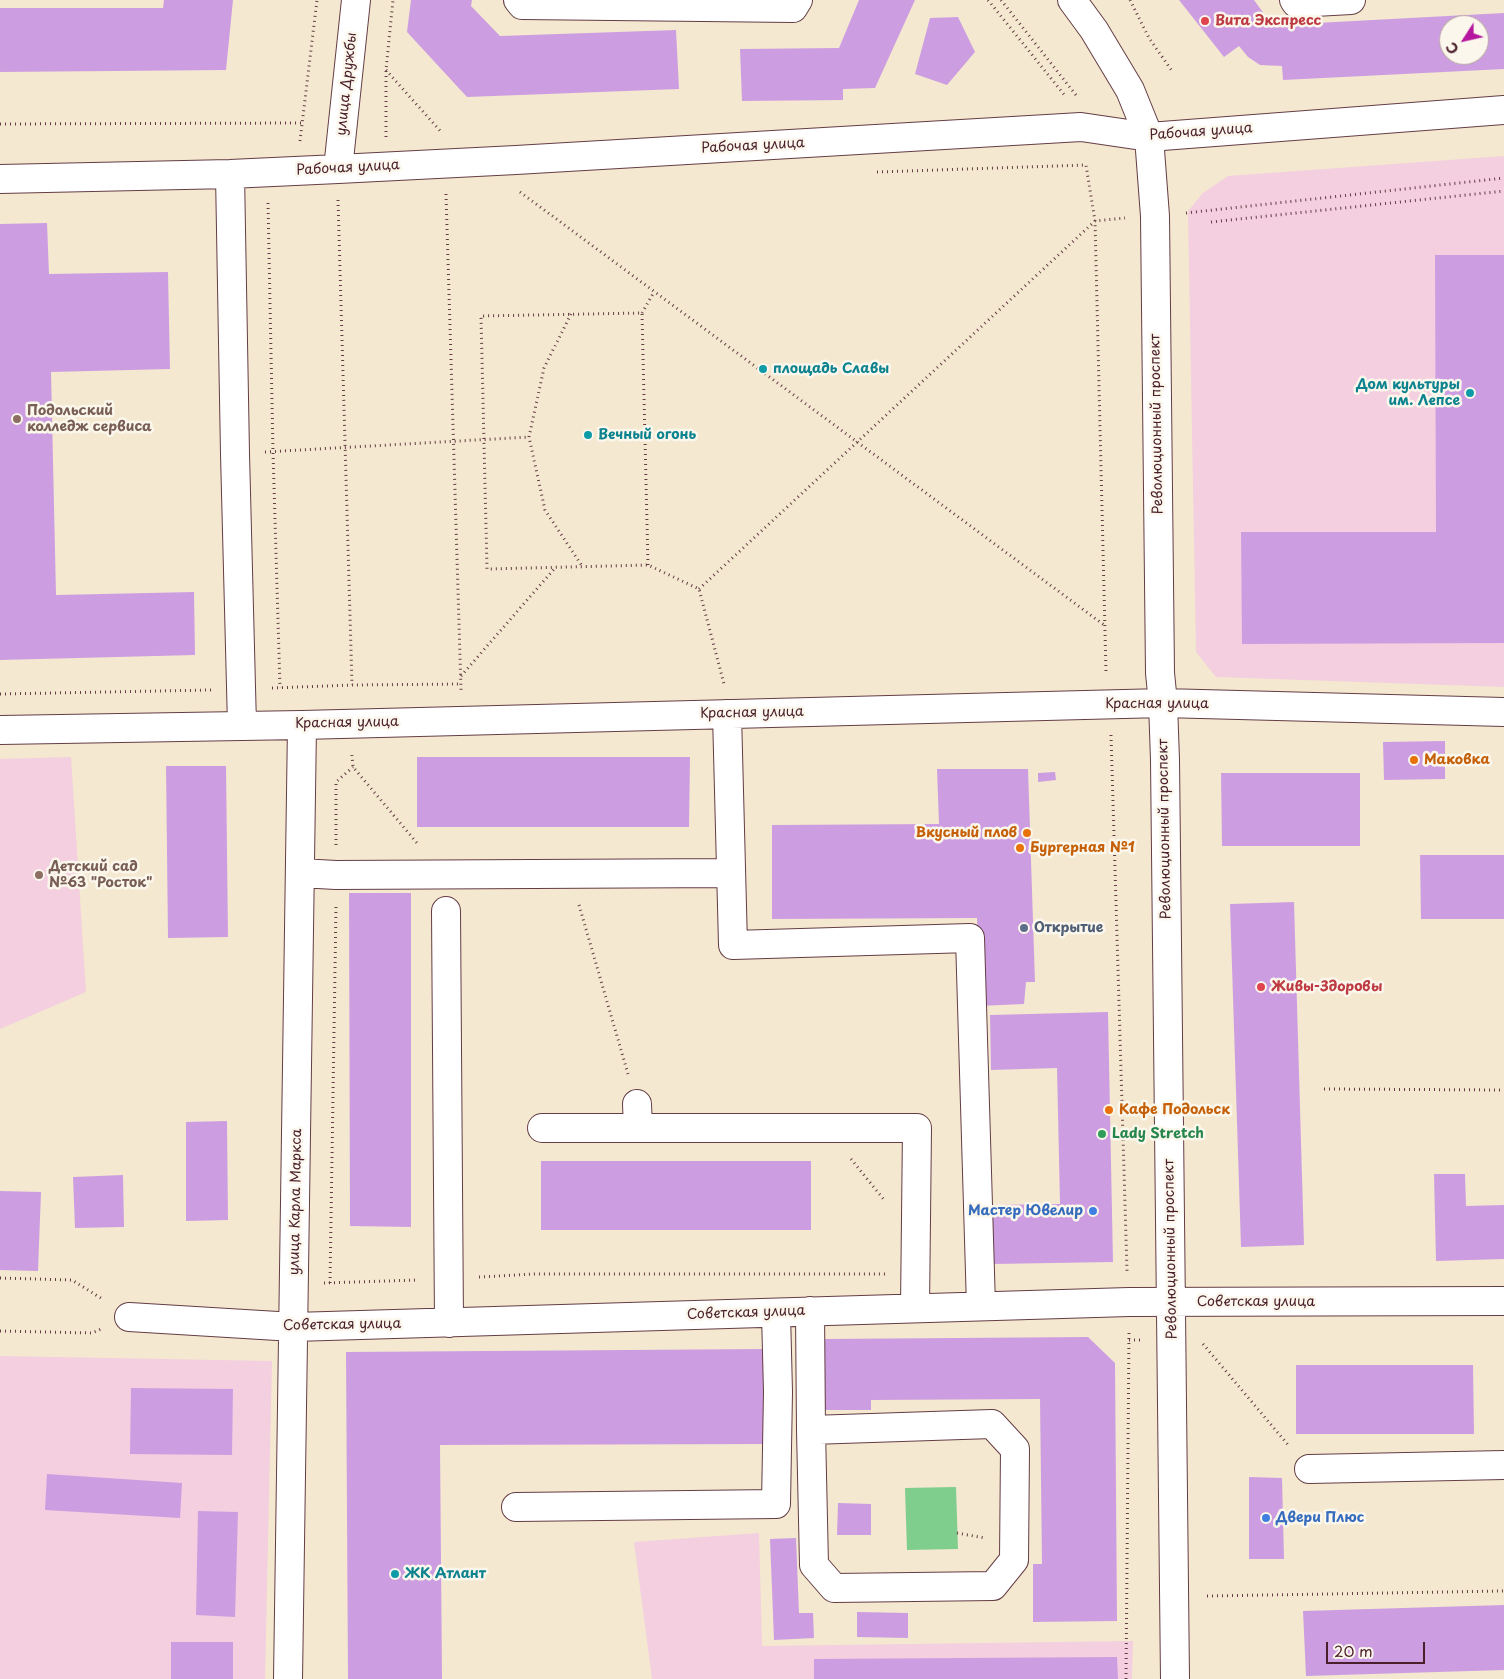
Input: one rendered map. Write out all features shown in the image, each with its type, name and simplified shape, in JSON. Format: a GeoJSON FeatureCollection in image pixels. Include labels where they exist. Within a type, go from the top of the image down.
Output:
{"type":"FeatureCollection","features":[{"type":"Feature","properties":{"kind":"street","name":"улица Дружбы"},"geometry":{"type":"LineString","coordinates":[[338,180],[356,0]]}},
{"type":"Feature","properties":{"kind":"street"},"geometry":{"type":"LineString","coordinates":[[518,0],[522,4],[793,8],[798,0]]}},
{"type":"Feature","properties":{"kind":"street","name":"Революционный проспект"},"geometry":{"type":"LineString","coordinates":[[1072,0],[1094,30],[1130,90],[1149,137],[1155,228],[1160,654],[1163,703],[1172,1302],[1175,1679]]}},
{"type":"Feature","properties":{"kind":"street"},"geometry":{"type":"LineString","coordinates":[[1294,0],[1296,3],[1351,0]]}},
{"type":"Feature","properties":{"kind":"street","name":"Рабочая улица"},"geometry":{"type":"LineString","coordinates":[[0,179],[230,174],[338,180],[516,160],[1081,127],[1149,137],[1504,110]]}},
{"type":"Feature","properties":{"kind":"street"},"geometry":{"type":"LineString","coordinates":[[230,174],[242,725]]}},
{"type":"Feature","properties":{"kind":"street","name":"Красная улица"},"geometry":{"type":"LineString","coordinates":[[0,730],[302,725],[1163,703],[1504,712]]}},
{"type":"Feature","properties":{"kind":"street"},"geometry":{"type":"LineString","coordinates":[[727,714],[733,945],[970,938],[981,1306]]}},
{"type":"Feature","properties":{"kind":"street","name":"улица Карла Маркса"},"geometry":{"type":"LineString","coordinates":[[288,1679],[302,725]]}},
{"type":"Feature","properties":{"kind":"street"},"geometry":{"type":"LineString","coordinates":[[300,873],[444,875],[731,873]]}},
{"type":"Feature","properties":{"kind":"street"},"geometry":{"type":"LineString","coordinates":[[446,911],[450,1323]]}},
{"type":"Feature","properties":{"kind":"street"},"geometry":{"type":"LineString","coordinates":[[542,1128],[637,1116],[825,1128],[917,1128],[915,1308]]}},
{"type":"Feature","properties":{"kind":"street","name":"Советская улица"},"geometry":{"type":"LineString","coordinates":[[129,1317],[294,1327],[1129,1302],[1504,1301]]}},
{"type":"Feature","properties":{"kind":"street"},"geometry":{"type":"LineString","coordinates":[[810,1311],[811,1430],[814,1565],[834,1588],[993,1586],[1014,1560],[1015,1449],[992,1424],[811,1430]]}},
{"type":"Feature","properties":{"kind":"street"},"geometry":{"type":"LineString","coordinates":[[516,1507],[776,1504],[778,1392],[776,1313]]}},
{"type":"Feature","properties":{"kind":"street"},"geometry":{"type":"LineString","coordinates":[[1309,1469],[1504,1465]]}},
{"type":"Feature","properties":{"kind":"path"},"geometry":{"type":"LineString","coordinates":[[300,142],[316,0]]}},
{"type":"Feature","properties":{"kind":"path"},"geometry":{"type":"LineString","coordinates":[[386,139],[386,70],[392,0]]}},
{"type":"Feature","properties":{"kind":"path"},"geometry":{"type":"LineString","coordinates":[[988,0],[1068,100]]}},
{"type":"Feature","properties":{"kind":"path"},"geometry":{"type":"LineString","coordinates":[[1001,0],[1078,98]]}},
{"type":"Feature","properties":{"kind":"path"},"geometry":{"type":"LineString","coordinates":[[1130,0],[1149,38],[1172,70]]}},
{"type":"Feature","properties":{"kind":"path"},"geometry":{"type":"LineString","coordinates":[[386,70],[444,136]]}},
{"type":"Feature","properties":{"kind":"path"},"geometry":{"type":"LineString","coordinates":[[0,124],[302,123]]}},
{"type":"Feature","properties":{"kind":"path"},"geometry":{"type":"LineString","coordinates":[[1086,165],[1095,221],[1106,674]]}},
{"type":"Feature","properties":{"kind":"path"},"geometry":{"type":"LineString","coordinates":[[1210,210],[1504,178]]}},
{"type":"Feature","properties":{"kind":"path"},"geometry":{"type":"LineString","coordinates":[[338,180],[352,685]]}},
{"type":"Feature","properties":{"kind":"path"},"geometry":{"type":"LineString","coordinates":[[446,188],[462,695]]}},
{"type":"Feature","properties":{"kind":"path"},"geometry":{"type":"LineString","coordinates":[[519,192],[1104,626]]}},
{"type":"Feature","properties":{"kind":"path"},"geometry":{"type":"LineString","coordinates":[[1210,222],[1504,192]]}},
{"type":"Feature","properties":{"kind":"path"},"geometry":{"type":"LineString","coordinates":[[268,195],[280,688]]}},
{"type":"Feature","properties":{"kind":"path"},"geometry":{"type":"LineString","coordinates":[[698,589],[1095,221]]}},
{"type":"Feature","properties":{"kind":"path"},"geometry":{"type":"LineString","coordinates":[[648,566],[642,313],[654,292]]}},
{"type":"Feature","properties":{"kind":"path"},"geometry":{"type":"LineString","coordinates":[[642,313],[481,316],[487,570],[648,566],[698,589],[725,686],[727,714]]}},
{"type":"Feature","properties":{"kind":"path"},"geometry":{"type":"LineString","coordinates":[[571,314],[544,368],[529,437],[544,510],[582,567]]}},
{"type":"Feature","properties":{"kind":"path"},"geometry":{"type":"LineString","coordinates":[[235,454],[529,437]]}},
{"type":"Feature","properties":{"kind":"path"},"geometry":{"type":"LineString","coordinates":[[461,676],[556,568]]}},
{"type":"Feature","properties":{"kind":"path"},"geometry":{"type":"LineString","coordinates":[[0,694],[461,684]]}},
{"type":"Feature","properties":{"kind":"path"},"geometry":{"type":"LineString","coordinates":[[1110,730],[1126,1271],[1129,1302],[1126,1679]]}},
{"type":"Feature","properties":{"kind":"path"},"geometry":{"type":"LineString","coordinates":[[352,752],[353,767],[444,875]]}},
{"type":"Feature","properties":{"kind":"path"},"geometry":{"type":"LineString","coordinates":[[353,767],[336,782],[330,1283],[369,1282]]}},
{"type":"Feature","properties":{"kind":"path"},"geometry":{"type":"LineString","coordinates":[[571,874],[637,1116]]}},
{"type":"Feature","properties":{"kind":"path"},"geometry":{"type":"LineString","coordinates":[[1324,1090],[1504,1090]]}},
{"type":"Feature","properties":{"kind":"path"},"geometry":{"type":"LineString","coordinates":[[825,1128],[886,1203]]}},
{"type":"Feature","properties":{"kind":"path"},"geometry":{"type":"LineString","coordinates":[[1126,1271],[1171,1268]]}},
{"type":"Feature","properties":{"kind":"path"},"geometry":{"type":"LineString","coordinates":[[490,1277],[535,1274],[916,1274]]}},
{"type":"Feature","properties":{"kind":"path"},"geometry":{"type":"LineString","coordinates":[[0,1278],[72,1280],[129,1317]]}},
{"type":"Feature","properties":{"kind":"path"},"geometry":{"type":"LineString","coordinates":[[0,1331],[92,1333],[129,1317]]}},
{"type":"Feature","properties":{"kind":"path"},"geometry":{"type":"LineString","coordinates":[[1204,1344],[1309,1469]]}},
{"type":"Feature","properties":{"kind":"path"},"geometry":{"type":"LineString","coordinates":[[1207,1596],[1504,1591]]}},
{"type":"Feature","properties":{"kind":"shaded area"},"geometry":{"type":"Polygon","coordinates":[[[1504,156],[1504,687],[1216,677],[1196,652],[1188,211],[1203,193],[1228,176],[1504,156]]]}},
{"type":"Feature","properties":{"kind":"shaded area","name":"Детский сад №63 \"Росток\""},"geometry":{"type":"Polygon","coordinates":[[[71,757],[86,992],[0,1029],[0,759],[71,757]]]}},
{"type":"Feature","properties":{"kind":"shaded area"},"geometry":{"type":"Polygon","coordinates":[[[0,1356],[272,1361],[265,1679],[0,1679],[0,1356]]]}},
{"type":"Feature","properties":{"kind":"shaded area"},"geometry":{"type":"Polygon","coordinates":[[[759,1533],[762,1646],[1133,1641],[1132,1679],[652,1679],[634,1542],[759,1533]]]}},
{"type":"Feature","properties":{"kind":"green space"},"geometry":{"type":"Polygon","coordinates":[[[956,1487],[958,1549],[907,1550],[905,1488],[956,1487]]]}},
{"type":"Feature","properties":{"kind":"building"},"geometry":{"type":"Polygon","coordinates":[[[164,0],[233,0],[226,70],[0,72],[0,8],[163,8],[164,0]]]}},
{"type":"Feature","properties":{"kind":"building"},"geometry":{"type":"Polygon","coordinates":[[[411,0],[472,0],[471,6],[500,36],[676,30],[679,89],[467,97],[407,32],[411,0]]]}},
{"type":"Feature","properties":{"kind":"building"},"geometry":{"type":"Polygon","coordinates":[[[859,0],[915,0],[875,88],[843,89],[843,100],[742,101],[740,49],[839,48],[859,0]]]}},
{"type":"Feature","properties":{"kind":"building"},"geometry":{"type":"Polygon","coordinates":[[[1179,0],[1254,0],[1270,22],[1279,25],[1439,16],[1439,65],[1489,65],[1489,15],[1466,15],[1504,13],[1504,69],[1283,80],[1282,66],[1260,65],[1248,57],[1239,46],[1224,57],[1179,0]]]}},
{"type":"Feature","properties":{"kind":"building"},"geometry":{"type":"Polygon","coordinates":[[[958,17],[975,52],[947,85],[915,74],[930,18],[958,17]]]}},
{"type":"Feature","properties":{"kind":"building"},"geometry":{"type":"Polygon","coordinates":[[[47,223],[49,274],[168,272],[170,369],[51,372],[56,595],[194,592],[195,655],[0,660],[0,224],[47,223]]]}},
{"type":"Feature","properties":{"kind":"building","name":"Дом культуры им. Лепсе"},"geometry":{"type":"Polygon","coordinates":[[[1435,255],[1504,255],[1504,643],[1242,644],[1241,532],[1436,532],[1435,255]]]}},
{"type":"Feature","properties":{"kind":"building","name":"Маковка"},"geometry":{"type":"Polygon","coordinates":[[[1445,741],[1445,779],[1384,780],[1383,742],[1445,741]]]}},
{"type":"Feature","properties":{"kind":"building"},"geometry":{"type":"Polygon","coordinates":[[[417,757],[690,757],[689,827],[417,827],[417,757]]]}},
{"type":"Feature","properties":{"kind":"building"},"geometry":{"type":"Polygon","coordinates":[[[166,766],[226,766],[228,937],[168,938],[166,766]]]}},
{"type":"Feature","properties":{"kind":"building"},"geometry":{"type":"Polygon","coordinates":[[[937,769],[1028,769],[1035,982],[1026,982],[1024,1004],[979,1006],[977,918],[772,919],[772,825],[939,824],[937,769]]]}},
{"type":"Feature","properties":{"kind":"building"},"geometry":{"type":"Polygon","coordinates":[[[1055,772],[1056,780],[1038,782],[1038,773],[1055,772]]]}},
{"type":"Feature","properties":{"kind":"building"},"geometry":{"type":"Polygon","coordinates":[[[1221,773],[1360,773],[1360,846],[1222,846],[1221,773]]]}},
{"type":"Feature","properties":{"kind":"building"},"geometry":{"type":"Polygon","coordinates":[[[1420,855],[1504,855],[1504,919],[1421,919],[1420,855]]]}},
{"type":"Feature","properties":{"kind":"building"},"geometry":{"type":"Polygon","coordinates":[[[349,893],[411,893],[411,1227],[350,1226],[349,893]]]}},
{"type":"Feature","properties":{"kind":"building"},"geometry":{"type":"Polygon","coordinates":[[[1294,902],[1304,1245],[1241,1247],[1230,904],[1294,902]]]}},
{"type":"Feature","properties":{"kind":"building"},"geometry":{"type":"Polygon","coordinates":[[[1108,1012],[1113,1262],[993,1264],[992,1205],[1060,1204],[1057,1068],[991,1070],[990,1015],[1108,1012]]]}},
{"type":"Feature","properties":{"kind":"building"},"geometry":{"type":"Polygon","coordinates":[[[227,1121],[228,1220],[186,1221],[186,1122],[227,1121]]]}},
{"type":"Feature","properties":{"kind":"building"},"geometry":{"type":"Polygon","coordinates":[[[541,1161],[811,1161],[811,1230],[541,1230],[541,1161]]]}},
{"type":"Feature","properties":{"kind":"building"},"geometry":{"type":"Polygon","coordinates":[[[1434,1174],[1465,1174],[1466,1206],[1504,1205],[1504,1259],[1436,1261],[1434,1174]]]}},
{"type":"Feature","properties":{"kind":"building"},"geometry":{"type":"Polygon","coordinates":[[[123,1175],[124,1227],[75,1228],[73,1177],[123,1175]]]}},
{"type":"Feature","properties":{"kind":"building"},"geometry":{"type":"Polygon","coordinates":[[[0,1191],[41,1192],[38,1271],[0,1270],[0,1191]]]}},
{"type":"Feature","properties":{"kind":"building"},"geometry":{"type":"Polygon","coordinates":[[[1088,1337],[1115,1363],[1117,1621],[1033,1622],[1033,1564],[1042,1564],[1040,1399],[871,1400],[871,1410],[825,1410],[824,1339],[1088,1337]]]}},
{"type":"Feature","properties":{"kind":"building","name":"ЖК Атлант"},"geometry":{"type":"Polygon","coordinates":[[[767,1349],[767,1444],[440,1445],[442,1679],[348,1679],[346,1352],[767,1349]]]}},
{"type":"Feature","properties":{"kind":"building"},"geometry":{"type":"Polygon","coordinates":[[[1296,1365],[1473,1365],[1474,1434],[1296,1434],[1296,1365]]]}},
{"type":"Feature","properties":{"kind":"building"},"geometry":{"type":"Polygon","coordinates":[[[131,1388],[233,1389],[232,1455],[130,1454],[131,1388]]]}},
{"type":"Feature","properties":{"kind":"building"},"geometry":{"type":"Polygon","coordinates":[[[47,1474],[182,1483],[180,1518],[45,1510],[47,1474]]]}},
{"type":"Feature","properties":{"kind":"building","name":"Двери Плюс"},"geometry":{"type":"Polygon","coordinates":[[[1249,1477],[1282,1478],[1284,1559],[1249,1559],[1249,1477]]]}},
{"type":"Feature","properties":{"kind":"building"},"geometry":{"type":"Polygon","coordinates":[[[838,1503],[871,1504],[871,1535],[837,1535],[838,1503]]]}},
{"type":"Feature","properties":{"kind":"building"},"geometry":{"type":"Polygon","coordinates":[[[198,1511],[238,1512],[235,1617],[196,1615],[198,1511]]]}},
{"type":"Feature","properties":{"kind":"building"},"geometry":{"type":"Polygon","coordinates":[[[796,1538],[799,1613],[813,1613],[814,1638],[774,1640],[770,1539],[796,1538]]]}},
{"type":"Feature","properties":{"kind":"building"},"geometry":{"type":"Polygon","coordinates":[[[1504,1605],[1504,1670],[1306,1676],[1303,1611],[1504,1605]]]}},
{"type":"Feature","properties":{"kind":"building"},"geometry":{"type":"Polygon","coordinates":[[[857,1612],[908,1613],[908,1638],[857,1637],[857,1612]]]}},
{"type":"Feature","properties":{"kind":"building"},"geometry":{"type":"Polygon","coordinates":[[[171,1642],[233,1642],[233,1679],[171,1679],[171,1642]]]}},
{"type":"Feature","properties":{"kind":"building"},"geometry":{"type":"Polygon","coordinates":[[[1117,1657],[1118,1679],[814,1679],[814,1659],[1117,1657]]]}},
{"type":"Feature","properties":{"kind":"place","name":"Вита Экспресс"},"geometry":{"type":"Point","coordinates":[1205,21]}},
{"type":"Feature","properties":{"kind":"place","name":"площадь Славы"},"geometry":{"type":"Point","coordinates":[763,369]}},
{"type":"Feature","properties":{"kind":"place","name":"Дом культуры им. Лепсе"},"geometry":{"type":"Point","coordinates":[1470,393]}},
{"type":"Feature","properties":{"kind":"place","name":"Подольский колледж сервиса"},"geometry":{"type":"Point","coordinates":[17,419]}},
{"type":"Feature","properties":{"kind":"place","name":"Вечный огонь"},"geometry":{"type":"Point","coordinates":[588,435]}},
{"type":"Feature","properties":{"kind":"place","name":"Маковка"},"geometry":{"type":"Point","coordinates":[1414,760]}},
{"type":"Feature","properties":{"kind":"place","name":"Вкусный плов"},"geometry":{"type":"Point","coordinates":[1027,833]}},
{"type":"Feature","properties":{"kind":"place","name":"Бургерная №1"},"geometry":{"type":"Point","coordinates":[1020,848]}},
{"type":"Feature","properties":{"kind":"place","name":"Детский сад №63 \"Росток\""},"geometry":{"type":"Point","coordinates":[39,875]}},
{"type":"Feature","properties":{"kind":"place","name":"Открытие"},"geometry":{"type":"Point","coordinates":[1024,928]}},
{"type":"Feature","properties":{"kind":"place","name":"Живы-Здоровы"},"geometry":{"type":"Point","coordinates":[1261,987]}},
{"type":"Feature","properties":{"kind":"place","name":"Кафе Подольск"},"geometry":{"type":"Point","coordinates":[1109,1110]}},
{"type":"Feature","properties":{"kind":"place","name":"Lady Stretch"},"geometry":{"type":"Point","coordinates":[1102,1134]}},
{"type":"Feature","properties":{"kind":"place","name":"Мастер Ювелир"},"geometry":{"type":"Point","coordinates":[1093,1211]}},
{"type":"Feature","properties":{"kind":"place","name":"Двери Плюс"},"geometry":{"type":"Point","coordinates":[1266,1518]}},
{"type":"Feature","properties":{"kind":"place","name":"ЖК Атлант"},"geometry":{"type":"Point","coordinates":[395,1574]}}]}
